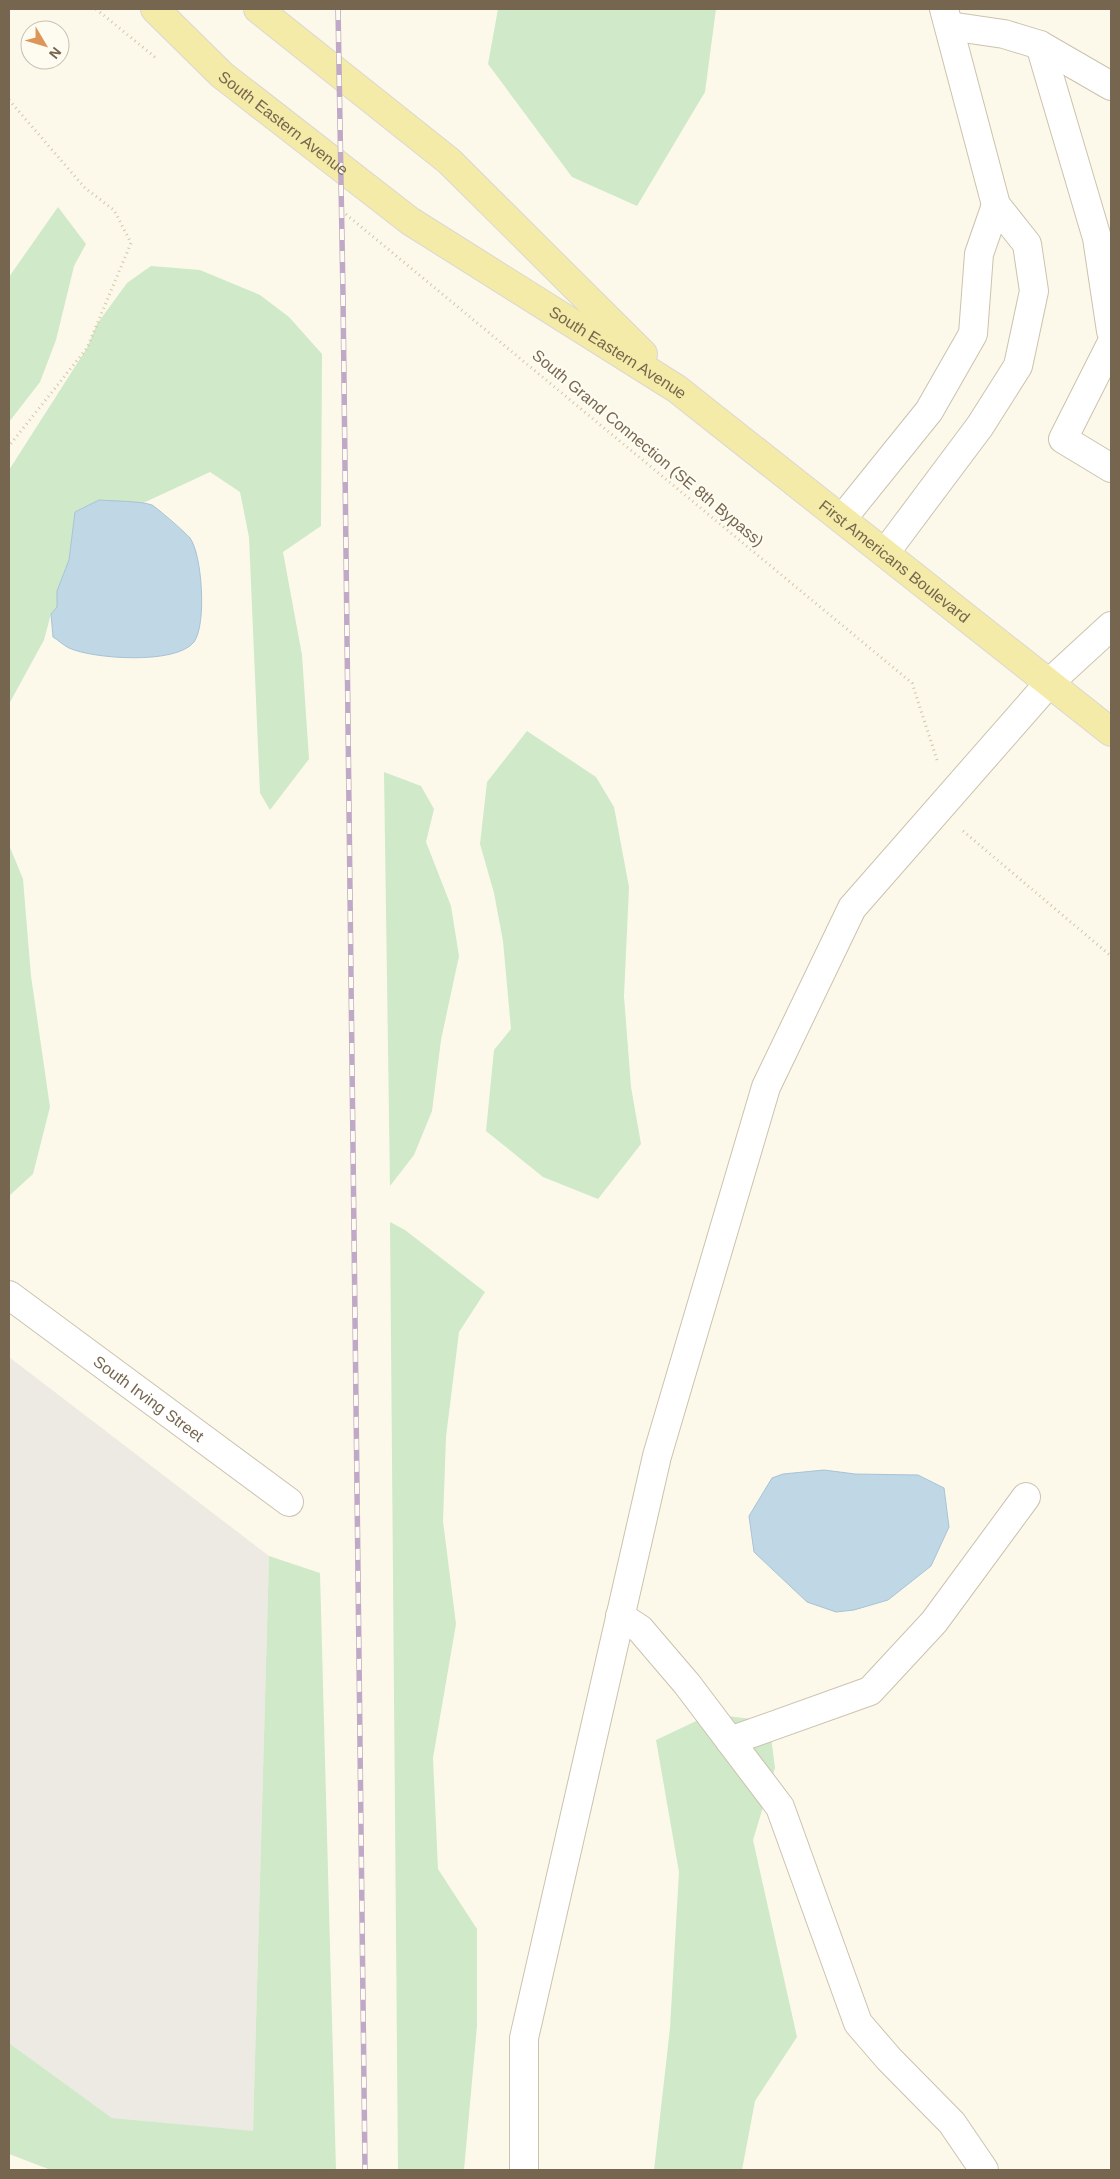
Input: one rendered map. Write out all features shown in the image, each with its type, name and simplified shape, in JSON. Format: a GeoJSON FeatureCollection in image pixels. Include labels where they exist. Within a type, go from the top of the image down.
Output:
{"type":"FeatureCollection","features":[{"type":"Feature","properties":{"kind":"main road","name":"South Eastern Avenue"},"geometry":{"type":"LineString","coordinates":[[155,9],[222,75],[410,221],[678,389]]}},
{"type":"Feature","properties":{"kind":"main road","name":"South Eastern Avenue"},"geometry":{"type":"LineString","coordinates":[[258,9],[449,162],[678,389]]}},
{"type":"Feature","properties":{"kind":"main road","name":"First Americans Boulevard"},"geometry":{"type":"LineString","coordinates":[[678,389],[1111,732]]}},
{"type":"Feature","properties":{"kind":"street"},"geometry":{"type":"LineString","coordinates":[[946,18],[1040,46],[1111,86]]}},
{"type":"Feature","properties":{"kind":"street"},"geometry":{"type":"LineString","coordinates":[[885,553],[980,426],[1018,366],[1034,291],[1027,244],[996,205],[946,18]]}},
{"type":"Feature","properties":{"kind":"street"},"geometry":{"type":"LineString","coordinates":[[1040,46],[1097,238],[1111,331]]}},
{"type":"Feature","properties":{"kind":"street"},"geometry":{"type":"LineString","coordinates":[[842,519],[929,411],[973,334],[979,254],[996,205]]}},
{"type":"Feature","properties":{"kind":"street"},"geometry":{"type":"LineString","coordinates":[[1111,344],[1063,439],[1111,468]]}},
{"type":"Feature","properties":{"kind":"street"},"geometry":{"type":"LineString","coordinates":[[524,2170],[524,2038],[657,1456],[766,1087],[852,908],[1049,683],[1111,626]]}},
{"type":"Feature","properties":{"kind":"street","name":"South Irving Street"},"geometry":{"type":"LineString","coordinates":[[9,1294],[289,1502]]}},
{"type":"Feature","properties":{"kind":"street"},"geometry":{"type":"LineString","coordinates":[[730,1741],[870,1691],[934,1622],[1026,1497]]}},
{"type":"Feature","properties":{"kind":"street"},"geometry":{"type":"LineString","coordinates":[[620,1616],[640,1629],[687,1684],[780,1807],[858,2023],[888,2059],[952,2123],[984,2170]]}},
{"type":"Feature","properties":{"kind":"path"},"geometry":{"type":"LineString","coordinates":[[96,9],[158,60]]}},
{"type":"Feature","properties":{"kind":"path"},"geometry":{"type":"LineString","coordinates":[[9,100],[85,188],[114,210],[131,242],[87,348],[9,446]]}},
{"type":"Feature","properties":{"kind":"path","name":"South Grand Connection (SE 8th Bypass)"},"geometry":{"type":"LineString","coordinates":[[335,206],[912,683],[958,827],[1111,956]]}},
{"type":"Feature","properties":{"kind":"shaded area"},"geometry":{"type":"Polygon","coordinates":[[[9,1357],[269,1556],[253,2132],[112,2118],[9,2043],[9,1357]]]}},
{"type":"Feature","properties":{"kind":"green space"},"geometry":{"type":"Polygon","coordinates":[[[498,9],[716,9],[705,92],[637,206],[572,177],[488,64],[498,9]]]}},
{"type":"Feature","properties":{"kind":"green space"},"geometry":{"type":"Polygon","coordinates":[[[58,207],[86,244],[74,266],[56,340],[40,382],[9,422],[9,277],[58,207]]]}},
{"type":"Feature","properties":{"kind":"green space"},"geometry":{"type":"Polygon","coordinates":[[[151,266],[200,270],[260,295],[289,317],[322,354],[321,526],[283,552],[302,655],[309,759],[270,810],[260,793],[249,537],[240,492],[210,472],[141,504],[99,500],[75,512],[69,560],[57,591],[57,607],[51,614],[44,640],[9,704],[9,470],[87,348],[97,324],[127,283],[151,266]]]}},
{"type":"Feature","properties":{"kind":"green space"},"geometry":{"type":"Polygon","coordinates":[[[527,731],[596,777],[614,807],[629,887],[624,996],[631,1087],[641,1144],[598,1199],[543,1177],[486,1131],[494,1050],[511,1029],[503,941],[494,893],[480,844],[487,782],[527,731]]]}},
{"type":"Feature","properties":{"kind":"green space"},"geometry":{"type":"Polygon","coordinates":[[[384,772],[421,786],[434,809],[426,842],[451,906],[459,956],[441,1040],[432,1111],[414,1155],[390,1186],[384,772]]]}},
{"type":"Feature","properties":{"kind":"green space"},"geometry":{"type":"Polygon","coordinates":[[[9,845],[23,879],[31,976],[50,1107],[33,1174],[9,1196],[9,845]]]}},
{"type":"Feature","properties":{"kind":"green space"},"geometry":{"type":"Polygon","coordinates":[[[390,1222],[405,1230],[485,1292],[459,1332],[446,1437],[443,1521],[456,1624],[433,1758],[438,1869],[477,1929],[477,2026],[464,2170],[398,2170],[390,1222]]]}},
{"type":"Feature","properties":{"kind":"green space"},"geometry":{"type":"Polygon","coordinates":[[[269,1556],[320,1573],[336,2170],[51,2170],[9,2154],[9,2043],[112,2118],[253,2131],[269,1556]]]}},
{"type":"Feature","properties":{"kind":"green space"},"geometry":{"type":"Polygon","coordinates":[[[711,1714],[769,1721],[775,1768],[753,1840],[797,2037],[755,2101],[742,2170],[654,2170],[670,2028],[679,1872],[656,1740],[711,1714]]]}},
{"type":"Feature","properties":{"kind":"water"},"geometry":{"type":"Polygon","coordinates":[[[99,500],[152,505],[190,538],[198,558],[202,605],[198,633],[194,642],[184,649],[153,657],[114,657],[81,652],[69,648],[53,637],[51,614],[57,607],[57,591],[69,560],[75,512],[99,500]]]}},
{"type":"Feature","properties":{"kind":"water"},"geometry":{"type":"Polygon","coordinates":[[[824,1470],[855,1474],[918,1475],[944,1488],[949,1527],[931,1566],[888,1600],[854,1610],[836,1612],[807,1602],[754,1552],[749,1516],[772,1478],[783,1474],[824,1470]]]}},
{"type":"Feature","properties":{"kind":"railway"},"geometry":{"type":"LineString","coordinates":[[338,9],[365,2170]]}}]}
